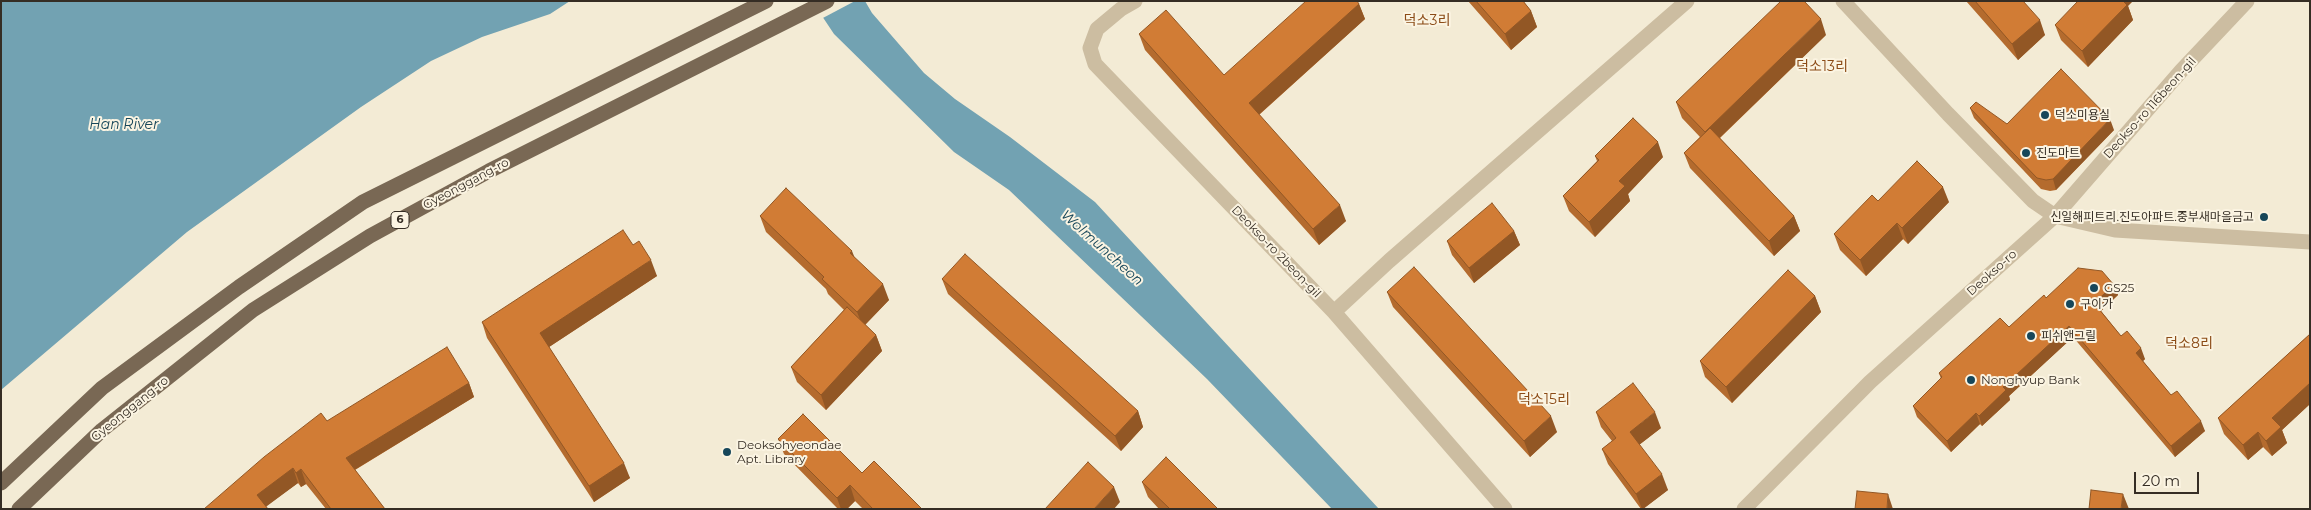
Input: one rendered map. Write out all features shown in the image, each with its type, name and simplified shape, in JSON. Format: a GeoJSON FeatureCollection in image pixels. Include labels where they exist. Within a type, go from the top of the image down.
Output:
{"type":"FeatureCollection","features":[{"type":"Feature","properties":{"kind":"main road"},"geometry":{"type":"LineString","coordinates":[[1,483],[102,388],[239,287],[362,202],[766,1]]}},
{"type":"Feature","properties":{"kind":"main road","name":"Gyeonggang-ro"},"geometry":{"type":"LineString","coordinates":[[19,509],[102,430],[253,310],[353,247],[489,171],[827,1]]}},
{"type":"Feature","properties":{"kind":"street","name":"Deokso-ro 2beon-gil"},"geometry":{"type":"LineString","coordinates":[[1135,1],[1121,9],[1097,29],[1090,48],[1095,64],[1334,312],[1505,509]]}},
{"type":"Feature","properties":{"kind":"street"},"geometry":{"type":"LineString","coordinates":[[1334,312],[1389,260],[1686,1]]}},
{"type":"Feature","properties":{"kind":"street"},"geometry":{"type":"LineString","coordinates":[[1843,1],[1948,114],[2033,201],[2055,216],[2114,230],[2310,242]]}},
{"type":"Feature","properties":{"kind":"street","name":"Deokso-ro 116beon-gil"},"geometry":{"type":"LineString","coordinates":[[2055,216],[2181,71],[2247,1]]}},
{"type":"Feature","properties":{"kind":"street","name":"Deokso-ro"},"geometry":{"type":"LineString","coordinates":[[1744,509],[1870,382],[2055,216]]}},
{"type":"Feature","properties":{"kind":"water","name":"Han River"},"geometry":{"type":"Polygon","coordinates":[[[1,1],[570,1],[550,14],[482,37],[431,61],[361,107],[187,232],[1,390],[1,1]]]}},
{"type":"Feature","properties":{"kind":"water","name":"Wolmuncheon"},"geometry":{"type":"Polygon","coordinates":[[[812,1],[865,1],[872,13],[924,73],[955,99],[1010,137],[1095,202],[1379,509],[1332,509],[1207,379],[1009,190],[954,152],[834,34],[812,1]]]}},
{"type":"Feature","properties":{"kind":"pier"},"geometry":{"type":"Polygon","coordinates":[[[810,1],[855,1],[821,19],[810,1]]]}},
{"type":"Feature","properties":{"kind":"building"},"geometry":{"type":"Polygon","coordinates":[[[1306,1],[1357,1],[1359,4],[1249,103],[1340,205],[1313,229],[1139,34],[1166,10],[1224,75],[1306,1]]]}},
{"type":"Feature","properties":{"kind":"building"},"geometry":{"type":"Polygon","coordinates":[[[1476,1],[1523,1],[1531,11],[1505,34],[1476,1]]]}},
{"type":"Feature","properties":{"kind":"building"},"geometry":{"type":"Polygon","coordinates":[[[1781,1],[1804,1],[1821,19],[1705,132],[1676,102],[1781,1]]]}},
{"type":"Feature","properties":{"kind":"building"},"geometry":{"type":"Polygon","coordinates":[[[1975,1],[2023,1],[2040,20],[2012,44],[1975,1]]]}},
{"type":"Feature","properties":{"kind":"building"},"geometry":{"type":"Polygon","coordinates":[[[2078,1],[2123,1],[2127,5],[2082,51],[2055,25],[2078,1]]]}},
{"type":"Feature","properties":{"kind":"building"},"geometry":{"type":"Polygon","coordinates":[[[2061,69],[2110,119],[2053,179],[2046,180],[2037,178],[1970,108],[1976,102],[2007,124],[2061,69]]]}},
{"type":"Feature","properties":{"kind":"building"},"geometry":{"type":"Polygon","coordinates":[[[1633,118],[1658,142],[1619,181],[1625,186],[1589,222],[1563,196],[1599,160],[1595,156],[1633,118]]]}},
{"type":"Feature","properties":{"kind":"building"},"geometry":{"type":"Polygon","coordinates":[[[1710,128],[1794,216],[1769,241],[1684,153],[1710,128]]]}},
{"type":"Feature","properties":{"kind":"building"},"geometry":{"type":"Polygon","coordinates":[[[1917,161],[1943,187],[1902,228],[1897,223],[1860,260],[1834,234],[1872,195],[1878,201],[1917,161]]]}},
{"type":"Feature","properties":{"kind":"building"},"geometry":{"type":"Polygon","coordinates":[[[786,188],[852,251],[850,253],[883,284],[857,312],[822,279],[824,277],[760,216],[786,188]]]}},
{"type":"Feature","properties":{"kind":"building"},"geometry":{"type":"Polygon","coordinates":[[[1492,203],[1514,231],[1469,268],[1447,241],[1492,203]]]}},
{"type":"Feature","properties":{"kind":"building"},"geometry":{"type":"Polygon","coordinates":[[[623,230],[633,245],[639,241],[651,260],[540,333],[624,463],[589,486],[482,322],[623,230]]]}},
{"type":"Feature","properties":{"kind":"building"},"geometry":{"type":"Polygon","coordinates":[[[965,254],[1138,411],[1115,436],[942,279],[965,254]]]}},
{"type":"Feature","properties":{"kind":"building"},"geometry":{"type":"Polygon","coordinates":[[[1414,267],[1551,416],[1524,441],[1387,292],[1414,267]]]}},
{"type":"Feature","properties":{"kind":"building"},"geometry":{"type":"Polygon","coordinates":[[[2078,268],[2102,271],[2114,285],[2094,303],[2121,336],[2127,331],[2141,348],[2136,353],[2171,395],[2177,391],[2201,421],[2171,446],[2069,326],[2003,387],[2006,390],[1979,416],[1976,413],[1947,441],[1913,406],[1942,377],[1939,373],[2000,318],[2009,327],[2044,295],[2046,298],[2078,268]]]}},
{"type":"Feature","properties":{"kind":"building"},"geometry":{"type":"Polygon","coordinates":[[[1788,270],[1815,296],[1726,387],[1700,361],[1788,270]]]}},
{"type":"Feature","properties":{"kind":"building"},"geometry":{"type":"Polygon","coordinates":[[[847,307],[876,335],[821,395],[791,367],[847,307]]]}},
{"type":"Feature","properties":{"kind":"building"},"geometry":{"type":"Polygon","coordinates":[[[2310,334],[2310,383],[2272,418],[2281,427],[2266,441],[2258,432],[2243,445],[2218,418],[2310,334]]]}},
{"type":"Feature","properties":{"kind":"building"},"geometry":{"type":"Polygon","coordinates":[[[447,347],[469,383],[346,458],[385,509],[331,509],[301,469],[296,473],[293,468],[257,495],[268,509],[204,509],[264,457],[321,413],[327,421],[447,347]]]}},
{"type":"Feature","properties":{"kind":"building"},"geometry":{"type":"Polygon","coordinates":[[[1633,383],[1655,412],[1630,432],[1662,474],[1636,494],[1602,449],[1616,438],[1596,412],[1633,383]]]}},
{"type":"Feature","properties":{"kind":"building"},"geometry":{"type":"Polygon","coordinates":[[[803,414],[862,473],[874,461],[922,509],[873,509],[850,485],[837,498],[778,439],[803,414]]]}},
{"type":"Feature","properties":{"kind":"building"},"geometry":{"type":"Polygon","coordinates":[[[1166,457],[1218,509],[1170,509],[1142,482],[1166,457]]]}},
{"type":"Feature","properties":{"kind":"building"},"geometry":{"type":"Polygon","coordinates":[[[1088,462],[1114,487],[1094,509],[1045,509],[1088,462]]]}},
{"type":"Feature","properties":{"kind":"building"},"geometry":{"type":"Polygon","coordinates":[[[2091,490],[2123,494],[2121,509],[2089,509],[2091,490]]]}},
{"type":"Feature","properties":{"kind":"building"},"geometry":{"type":"Polygon","coordinates":[[[1857,491],[1888,494],[1887,509],[1855,509],[1857,491]]]}},
{"type":"Feature","properties":{"kind":"place","name":"덕소미용실"},"geometry":{"type":"Point","coordinates":[2045,115]}},
{"type":"Feature","properties":{"kind":"place","name":"진도마트"},"geometry":{"type":"Point","coordinates":[2026,153]}},
{"type":"Feature","properties":{"kind":"place","name":"신일해피트리.진도아파트.중부새마을금고"},"geometry":{"type":"Point","coordinates":[2264,217]}},
{"type":"Feature","properties":{"kind":"place","name":"GS25"},"geometry":{"type":"Point","coordinates":[2094,288]}},
{"type":"Feature","properties":{"kind":"place","name":"구이가"},"geometry":{"type":"Point","coordinates":[2070,304]}},
{"type":"Feature","properties":{"kind":"place","name":"피쉬앤그릴"},"geometry":{"type":"Point","coordinates":[2031,336]}},
{"type":"Feature","properties":{"kind":"place","name":"Nonghyup Bank"},"geometry":{"type":"Point","coordinates":[1971,380]}},
{"type":"Feature","properties":{"kind":"place","name":"Deoksohyeondae Apt. Library"},"geometry":{"type":"Point","coordinates":[727,452]}},
{"type":"Feature","properties":{"kind":"district","name":"덕소3리"},"geometry":{"type":"Point","coordinates":[1427,21]}},
{"type":"Feature","properties":{"kind":"district","name":"덕소13리"},"geometry":{"type":"Point","coordinates":[1822,67]}},
{"type":"Feature","properties":{"kind":"district","name":"덕소8리"},"geometry":{"type":"Point","coordinates":[2189,344]}},
{"type":"Feature","properties":{"kind":"district","name":"덕소15리"},"geometry":{"type":"Point","coordinates":[1544,400]}}]}
